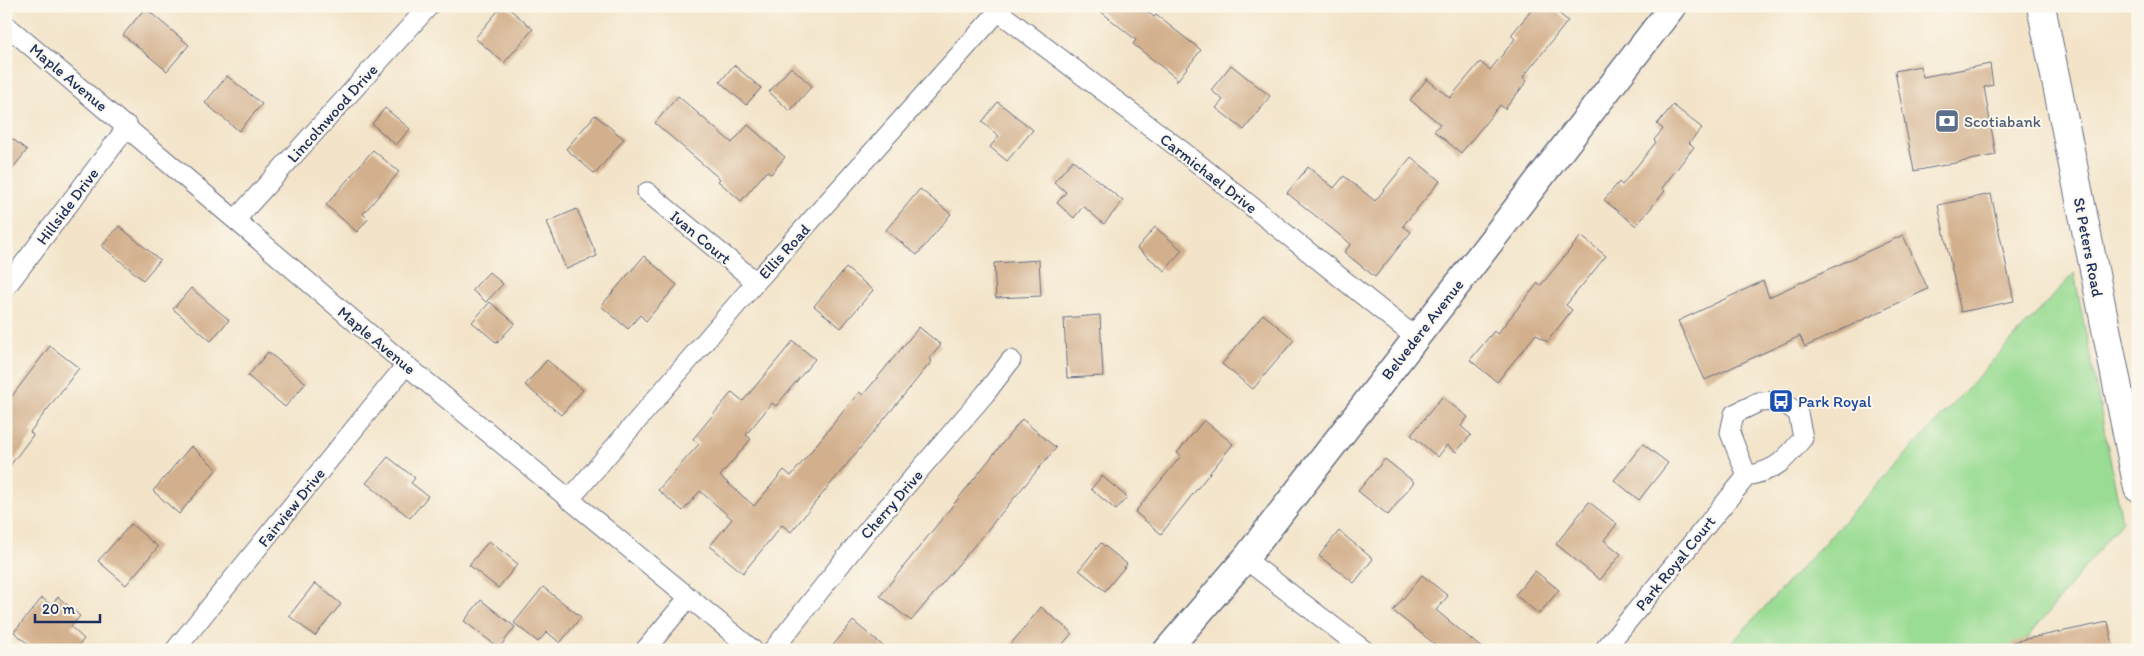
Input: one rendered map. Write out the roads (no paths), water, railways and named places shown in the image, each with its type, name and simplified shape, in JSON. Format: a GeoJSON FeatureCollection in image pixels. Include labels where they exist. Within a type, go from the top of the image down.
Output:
{"type":"FeatureCollection","features":[{"type":"Feature","properties":{"kind":"main road","name":"Belvedere Avenue"},"geometry":{"type":"LineString","coordinates":[[1168,650],[1245,558],[1673,6]]}},
{"type":"Feature","properties":{"kind":"main road","name":"St Peters Road"},"geometry":{"type":"LineString","coordinates":[[2042,6],[2138,488]]}},
{"type":"Feature","properties":{"kind":"street","name":"Lincolnwood Drive"},"geometry":{"type":"LineString","coordinates":[[236,219],[428,6]]}},
{"type":"Feature","properties":{"kind":"street","name":"Carmichael Drive"},"geometry":{"type":"LineString","coordinates":[[1001,9],[1415,337]]}},
{"type":"Feature","properties":{"kind":"street","name":"Ellis Road"},"geometry":{"type":"LineString","coordinates":[[570,500],[756,282],[1001,9]]}},
{"type":"Feature","properties":{"kind":"street","name":"Maple Avenue"},"geometry":{"type":"LineString","coordinates":[[6,25],[128,126],[406,365],[753,650]]}},
{"type":"Feature","properties":{"kind":"street","name":"Hillside Drive"},"geometry":{"type":"LineString","coordinates":[[6,287],[128,126]]}},
{"type":"Feature","properties":{"kind":"street","name":"Ivan Court"},"geometry":{"type":"LineString","coordinates":[[647,192],[756,282]]}},
{"type":"Feature","properties":{"kind":"street","name":"Cherry Drive"},"geometry":{"type":"LineString","coordinates":[[774,650],[867,531],[979,402],[1011,360]]}},
{"type":"Feature","properties":{"kind":"street","name":"Fairview Drive"},"geometry":{"type":"LineString","coordinates":[[175,650],[406,365]]}},
{"type":"Feature","properties":{"kind":"street","name":"Park Royal Court"},"geometry":{"type":"LineString","coordinates":[[1604,650],[1747,476]]}},
{"type":"Feature","properties":{"kind":"street"},"geometry":{"type":"LineString","coordinates":[[1245,558],[1364,650]]}},
{"type":"Feature","properties":{"kind":"street"},"geometry":{"type":"LineString","coordinates":[[645,650],[689,597]]}},
{"type":"Feature","properties":{"kind":"place","name":"Scotiabank"},"geometry":{"type":"Point","coordinates":[1947,121]}},
{"type":"Feature","properties":{"kind":"place","name":"Park Royal"},"geometry":{"type":"Point","coordinates":[1781,401]}}]}
